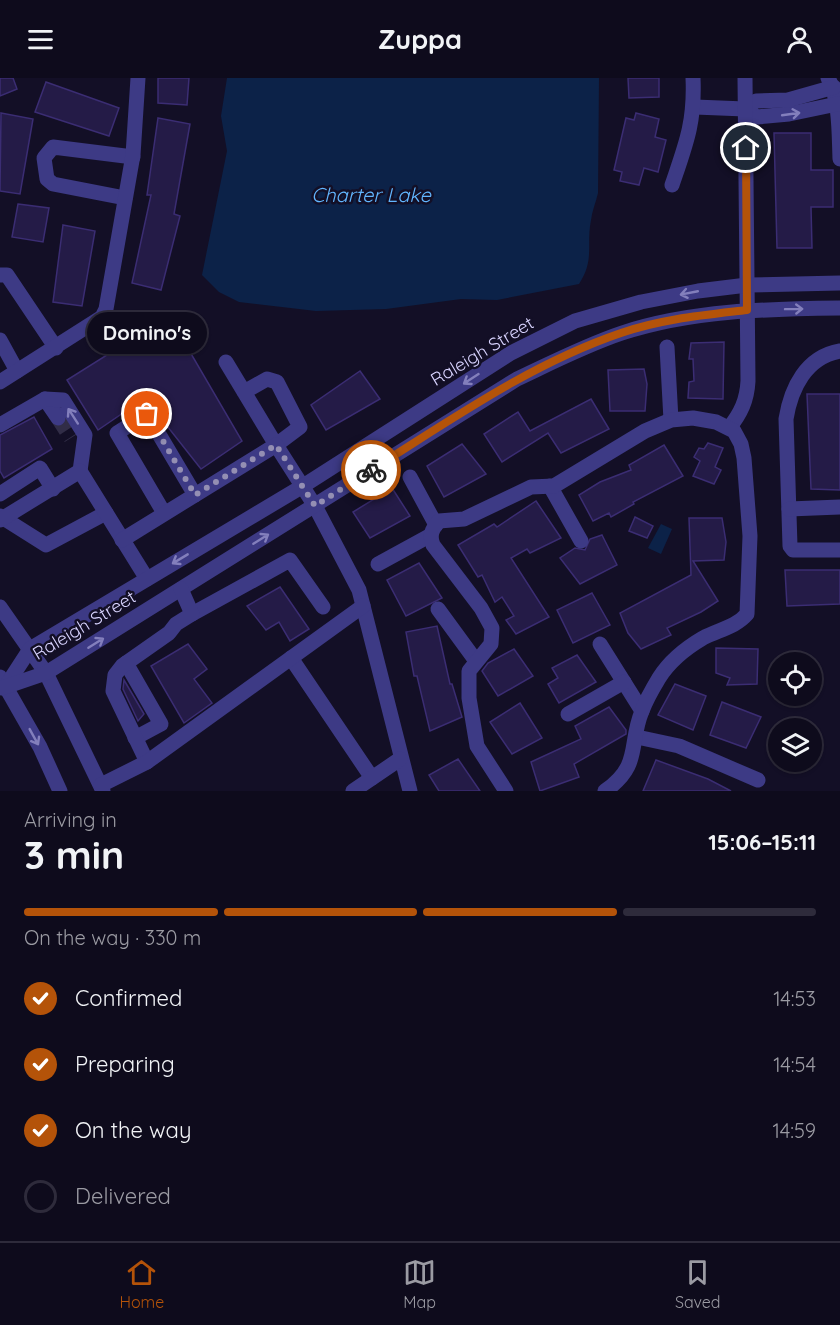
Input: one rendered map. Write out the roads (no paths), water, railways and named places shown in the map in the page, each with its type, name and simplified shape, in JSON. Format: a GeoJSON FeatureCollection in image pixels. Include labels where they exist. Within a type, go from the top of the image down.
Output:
{"type":"FeatureCollection","features":[{"type":"Feature","properties":{"kind":"street"},"geometry":{"type":"LineString","coordinates":[[0,382],[102,317],[106,309],[133,157],[138,78]]}},
{"type":"Feature","properties":{"kind":"street"},"geometry":{"type":"LineString","coordinates":[[672,185],[695,107],[693,78]]}},
{"type":"Feature","properties":{"kind":"street"},"geometry":{"type":"LineString","coordinates":[[729,428],[740,414],[747,394],[745,78]]}},
{"type":"Feature","properties":{"kind":"street"},"geometry":{"type":"LineString","coordinates":[[745,109],[756,101],[788,100],[831,83],[837,104],[840,159]]}},
{"type":"Feature","properties":{"kind":"street"},"geometry":{"type":"LineString","coordinates":[[695,107],[745,109],[757,117],[789,114],[837,104]]}},
{"type":"Feature","properties":{"kind":"street"},"geometry":{"type":"LineString","coordinates":[[125,198],[53,184],[47,179],[44,158],[53,147],[133,157]]}},
{"type":"Feature","properties":{"kind":"street"},"geometry":{"type":"LineString","coordinates":[[0,274],[7,275],[56,348]]}},
{"type":"Feature","properties":{"kind":"street","name":"Raleigh Street"},"geometry":{"type":"LineString","coordinates":[[2,684],[30,649],[303,486],[511,353],[575,321],[641,302],[698,291],[747,285],[840,284]]}},
{"type":"Feature","properties":{"kind":"street","name":"Raleigh Street"},"geometry":{"type":"LineString","coordinates":[[2,684],[46,674],[517,380],[568,355],[622,333],[683,318],[747,310],[840,308]]}},
{"type":"Feature","properties":{"kind":"street"},"geometry":{"type":"LineString","coordinates":[[0,340],[17,371]]}},
{"type":"Feature","properties":{"kind":"street"},"geometry":{"type":"LineString","coordinates":[[667,346],[670,420]]}},
{"type":"Feature","properties":{"kind":"street"},"geometry":{"type":"LineString","coordinates":[[840,351],[825,356],[812,365],[796,382],[789,399],[786,419],[790,546],[794,550],[840,550]]}},
{"type":"Feature","properties":{"kind":"street"},"geometry":{"type":"LineString","coordinates":[[226,362],[315,506],[347,565],[363,606],[400,759],[410,791]]}},
{"type":"Feature","properties":{"kind":"street"},"geometry":{"type":"LineString","coordinates":[[122,540],[276,445],[300,427],[277,382],[267,380],[244,392]]}},
{"type":"Feature","properties":{"kind":"street"},"geometry":{"type":"LineString","coordinates":[[45,399],[58,418]]}},
{"type":"Feature","properties":{"kind":"street"},"geometry":{"type":"LineString","coordinates":[[0,425],[45,399],[63,400],[85,435],[80,471],[147,579]]}},
{"type":"Feature","properties":{"kind":"street"},"geometry":{"type":"LineString","coordinates":[[164,513],[117,433],[147,414],[195,495]]}},
{"type":"Feature","properties":{"kind":"street"},"geometry":{"type":"LineString","coordinates":[[378,564],[433,530],[439,520],[464,519],[531,487],[550,486],[645,431],[670,420],[693,418],[716,422],[729,428],[741,444],[744,458],[750,536],[747,614],[740,622],[703,638],[683,651],[660,676],[642,711],[635,750],[621,780],[605,791]]}},
{"type":"Feature","properties":{"kind":"street"},"geometry":{"type":"LineString","coordinates":[[71,438],[82,455]]}},
{"type":"Feature","properties":{"kind":"street"},"geometry":{"type":"LineString","coordinates":[[0,494],[40,468],[53,489]]}},
{"type":"Feature","properties":{"kind":"street"},"geometry":{"type":"LineString","coordinates":[[80,471],[1,518],[45,545],[106,513]]}},
{"type":"Feature","properties":{"kind":"street"},"geometry":{"type":"LineString","coordinates":[[410,477],[433,530],[433,545],[481,608],[492,628],[491,644],[469,671],[469,698],[477,746],[506,791]]}},
{"type":"Feature","properties":{"kind":"street"},"geometry":{"type":"LineString","coordinates":[[550,486],[581,541]]}},
{"type":"Feature","properties":{"kind":"street"},"geometry":{"type":"LineString","coordinates":[[789,509],[840,507]]}},
{"type":"Feature","properties":{"kind":"street"},"geometry":{"type":"LineString","coordinates":[[147,762],[113,691],[115,675],[126,663],[169,633],[176,624],[290,560],[323,607]]}},
{"type":"Feature","properties":{"kind":"street"},"geometry":{"type":"LineString","coordinates":[[181,589],[192,614]]}},
{"type":"Feature","properties":{"kind":"street"},"geometry":{"type":"LineString","coordinates":[[0,607],[46,674],[102,788],[147,762],[363,606]]}},
{"type":"Feature","properties":{"kind":"street"},"geometry":{"type":"LineString","coordinates":[[438,609],[476,661]]}},
{"type":"Feature","properties":{"kind":"street"},"geometry":{"type":"LineString","coordinates":[[600,644],[642,711]]}},
{"type":"Feature","properties":{"kind":"street"},"geometry":{"type":"LineString","coordinates":[[291,658],[372,778]]}},
{"type":"Feature","properties":{"kind":"street"},"geometry":{"type":"LineString","coordinates":[[126,663],[161,724],[135,738]]}},
{"type":"Feature","properties":{"kind":"street"},"geometry":{"type":"LineString","coordinates":[[568,714],[624,682]]}},
{"type":"Feature","properties":{"kind":"street"},"geometry":{"type":"LineString","coordinates":[[2,684],[60,791]]}},
{"type":"Feature","properties":{"kind":"street"},"geometry":{"type":"LineString","coordinates":[[636,737],[679,746],[758,780]]}},
{"type":"Feature","properties":{"kind":"street"},"geometry":{"type":"LineString","coordinates":[[353,791],[400,759]]}},
{"type":"Feature","properties":{"kind":"water","name":"Charter Lake"},"geometry":{"type":"Polygon","coordinates":[[[227,78],[599,78],[598,193],[590,229],[589,260],[579,284],[497,300],[461,299],[386,309],[316,311],[239,302],[219,292],[202,275],[227,151],[221,116],[227,78]]]}},
{"type":"Feature","properties":{"kind":"water"},"geometry":{"type":"Polygon","coordinates":[[[661,524],[672,529],[661,554],[648,548],[661,524]]]}},
{"type":"Feature","properties":{"kind":"tunnel"},"geometry":{"type":"LineString","coordinates":[[58,418],[71,438]]}},
{"type":"Feature","properties":{"kind":"place","name":"Domino's"},"geometry":{"type":"Point","coordinates":[147,414]}}]}
